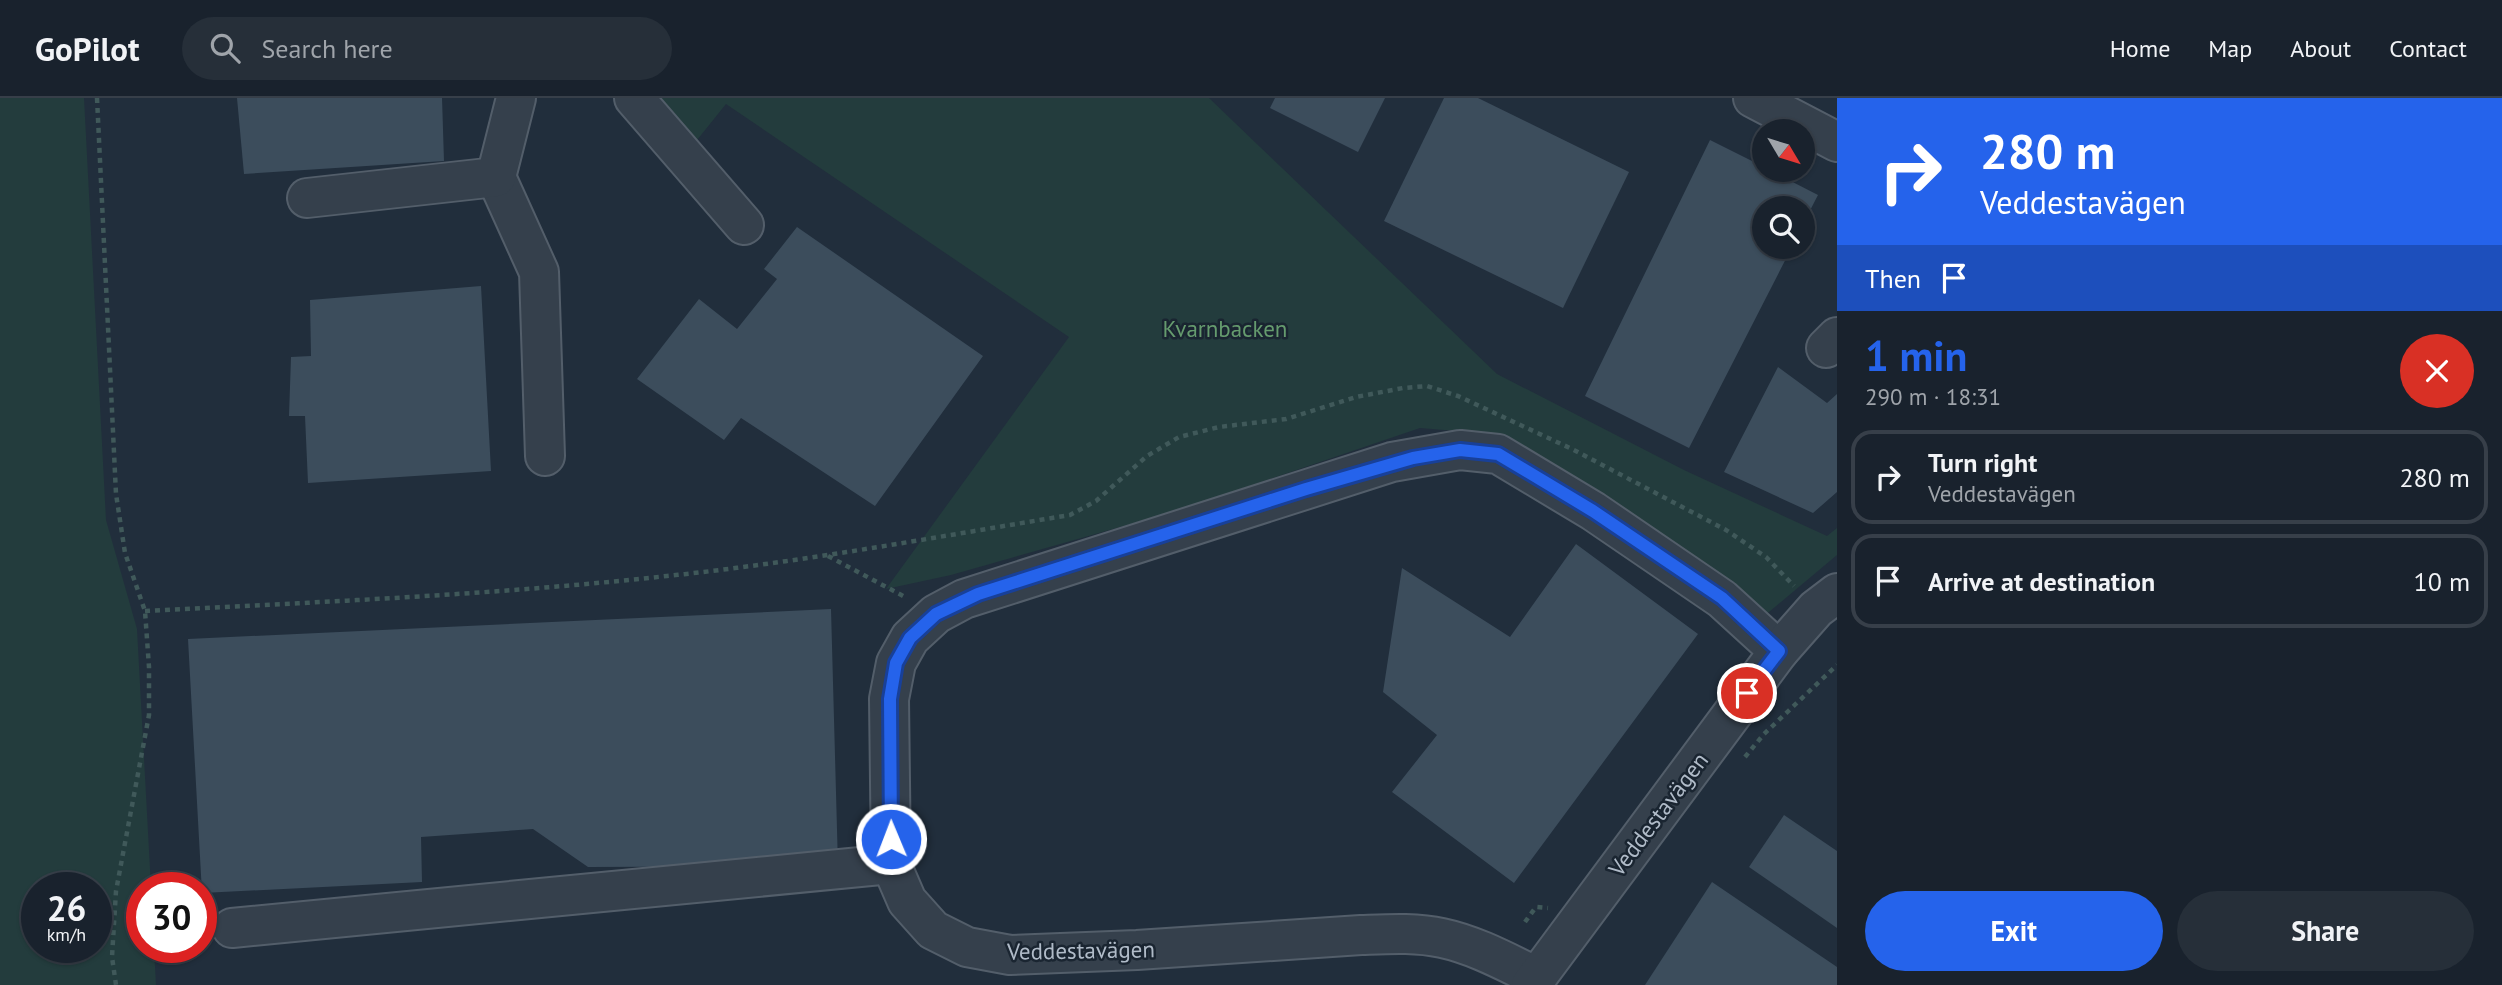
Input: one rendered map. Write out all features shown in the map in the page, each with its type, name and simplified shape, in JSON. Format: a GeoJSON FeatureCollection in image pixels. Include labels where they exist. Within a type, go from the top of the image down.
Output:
{"type":"FeatureCollection","features":[{"type":"Feature","properties":{"kind":"street"},"geometry":{"type":"LineString","coordinates":[[516,98],[496,177],[539,272],[545,456]]}},
{"type":"Feature","properties":{"kind":"street"},"geometry":{"type":"LineString","coordinates":[[634,98],[744,225]]}},
{"type":"Feature","properties":{"kind":"street"},"geometry":{"type":"LineString","coordinates":[[1753,98],[1837,142]]}},
{"type":"Feature","properties":{"kind":"street"},"geometry":{"type":"LineString","coordinates":[[307,198],[496,177]]}},
{"type":"Feature","properties":{"kind":"street","name":"Veddestavägen"},"geometry":{"type":"LineString","coordinates":[[1779,651],[1722,598],[1593,511],[1498,454],[1460,450],[1392,463],[978,594],[936,614],[910,638],[896,663],[889,751],[891,864],[907,901],[933,930],[967,947],[1010,955],[1396,934],[1440,937],[1472,946],[1534,981],[1779,651],[1826,601]]}},
{"type":"Feature","properties":{"kind":"street"},"geometry":{"type":"LineString","coordinates":[[232,929],[891,864]]}},
{"type":"Feature","properties":{"kind":"path"},"geometry":{"type":"LineString","coordinates":[[97,98],[116,494],[125,553],[145,611],[149,667],[149,715],[116,891],[112,957],[116,985]]}},
{"type":"Feature","properties":{"kind":"path"},"geometry":{"type":"LineString","coordinates":[[145,611],[466,595],[668,576],[827,556],[1070,515],[1096,501],[1147,456],[1180,437],[1219,426],[1286,419],[1356,397],[1427,386],[1458,396],[1572,449],[1726,530],[1826,601]]}},
{"type":"Feature","properties":{"kind":"path"},"geometry":{"type":"LineString","coordinates":[[827,556],[936,614]]}},
{"type":"Feature","properties":{"kind":"path"},"geometry":{"type":"LineString","coordinates":[[1525,922],[1536,907],[1545,906],[1552,910]]}},
{"type":"Feature","properties":{"kind":"green space"},"geometry":{"type":"Polygon","coordinates":[[[0,98],[84,98],[106,520],[137,629],[150,872],[126,872],[126,963],[155,963],[156,985],[0,985],[0,98]]]}},
{"type":"Feature","properties":{"kind":"green space","name":"Kvarnbacken"},"geometry":{"type":"Polygon","coordinates":[[[643,98],[1209,98],[1497,374],[1684,470],[1827,536],[1837,528],[1837,555],[1763,617],[1468,432],[1420,428],[1173,512],[951,575],[886,589],[1069,337],[726,104],[685,155],[643,98]]]}},
{"type":"Feature","properties":{"kind":"building"},"geometry":{"type":"Polygon","coordinates":[[[237,98],[442,98],[444,161],[244,174],[237,98]]]}},
{"type":"Feature","properties":{"kind":"building"},"geometry":{"type":"Polygon","coordinates":[[[1275,98],[1385,98],[1358,152],[1270,108],[1275,98]]]}},
{"type":"Feature","properties":{"kind":"building"},"geometry":{"type":"Polygon","coordinates":[[[1444,98],[1478,98],[1629,172],[1563,308],[1384,221],[1444,98]]]}},
{"type":"Feature","properties":{"kind":"building"},"geometry":{"type":"Polygon","coordinates":[[[1710,140],[1752,161],[1752,182],[1793,182],[1818,195],[1815,201],[1815,196],[1752,196],[1752,259],[1786,259],[1689,448],[1585,396],[1710,140]]]}},
{"type":"Feature","properties":{"kind":"building"},"geometry":{"type":"Polygon","coordinates":[[[797,227],[983,356],[875,506],[741,418],[724,440],[637,379],[699,299],[737,329],[777,279],[764,269],[797,227]]]}},
{"type":"Feature","properties":{"kind":"building"},"geometry":{"type":"Polygon","coordinates":[[[481,286],[491,471],[308,483],[305,416],[289,416],[291,357],[311,356],[310,300],[481,286]]]}},
{"type":"Feature","properties":{"kind":"building"},"geometry":{"type":"Polygon","coordinates":[[[1778,367],[1827,403],[1837,394],[1837,492],[1813,513],[1724,472],[1778,367]]]}},
{"type":"Feature","properties":{"kind":"building"},"geometry":{"type":"Polygon","coordinates":[[[1576,544],[1698,634],[1514,883],[1392,792],[1437,735],[1383,692],[1402,568],[1510,637],[1576,544]]]}},
{"type":"Feature","properties":{"kind":"building"},"geometry":{"type":"Polygon","coordinates":[[[831,609],[838,866],[588,867],[533,829],[421,837],[422,882],[217,892],[217,872],[201,872],[188,639],[831,609]]]}},
{"type":"Feature","properties":{"kind":"building"},"geometry":{"type":"Polygon","coordinates":[[[1784,815],[1837,851],[1837,928],[1749,867],[1784,815]]]}},
{"type":"Feature","properties":{"kind":"building"},"geometry":{"type":"Polygon","coordinates":[[[1712,882],[1837,967],[1837,985],[1645,985],[1712,882]]]}},
{"type":"Feature","properties":{"kind":"route"},"geometry":{"type":"LineString","coordinates":[[891,839],[890,699],[896,663],[910,638],[936,614],[964,599],[1028,578],[1327,482],[1434,454],[1460,450],[1498,454],[1593,511],[1722,598],[1779,651],[1747,693]]}}]}
